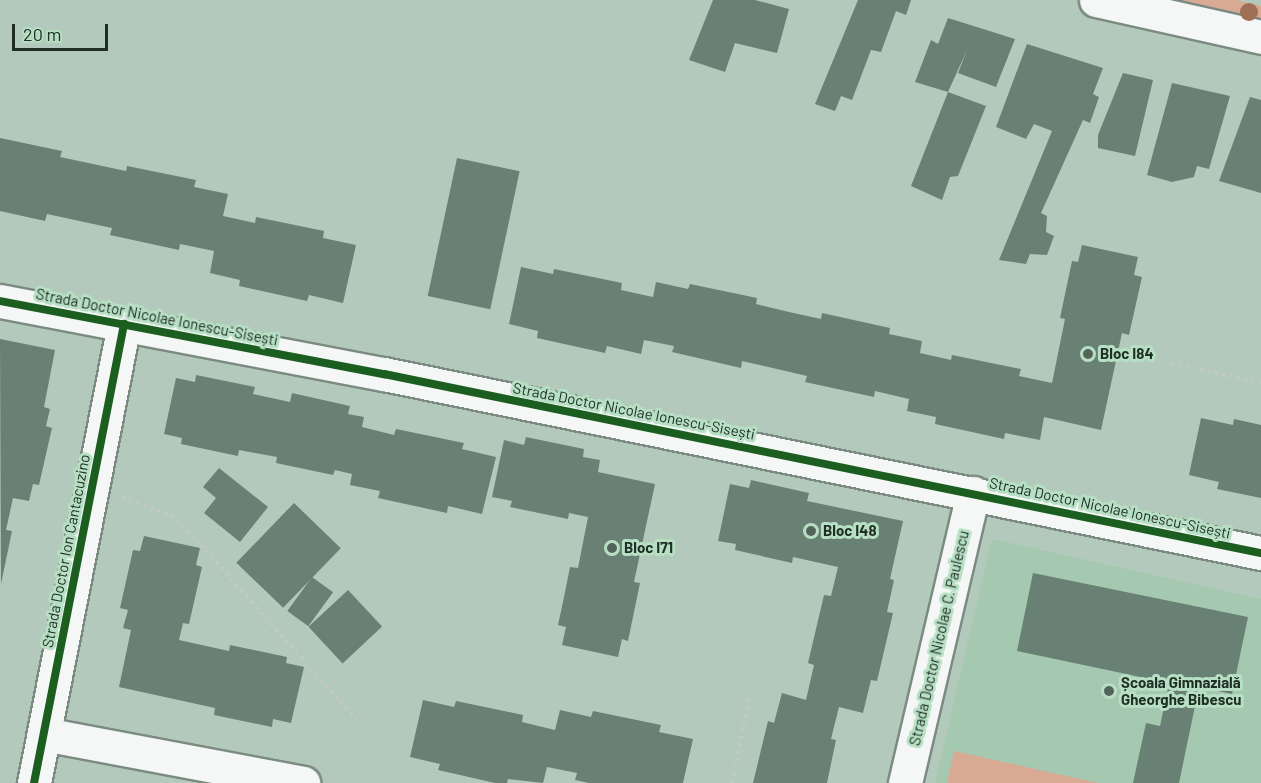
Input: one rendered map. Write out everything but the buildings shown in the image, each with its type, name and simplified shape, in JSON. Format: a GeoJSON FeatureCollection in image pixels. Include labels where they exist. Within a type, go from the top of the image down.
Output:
{"type":"FeatureCollection","features":[{"type":"Feature","properties":{"kind":"street"},"geometry":{"type":"LineString","coordinates":[[1096,0],[1261,37]]}},
{"type":"Feature","properties":{"kind":"street","name":"Strada Doctor Nicolae Ionescu-Sisești"},"geometry":{"type":"LineString","coordinates":[[0,301],[973,493],[1261,553]]}},
{"type":"Feature","properties":{"kind":"street","name":"Strada Doctor Ion Cantacuzino"},"geometry":{"type":"LineString","coordinates":[[33,783],[124,324]]}},
{"type":"Feature","properties":{"kind":"street","name":"Strada Doctor Nicolae C. Paulescu"},"geometry":{"type":"LineString","coordinates":[[905,783],[973,493]]}},
{"type":"Feature","properties":{"kind":"street"},"geometry":{"type":"LineString","coordinates":[[44,734],[303,783]]}},
{"type":"Feature","properties":{"kind":"path"},"geometry":{"type":"LineString","coordinates":[[1171,363],[1261,382]]}},
{"type":"Feature","properties":{"kind":"path"},"geometry":{"type":"LineString","coordinates":[[92,488],[170,515],[201,545],[359,723]]}},
{"type":"Feature","properties":{"kind":"path"},"geometry":{"type":"LineString","coordinates":[[732,783],[749,699]]}},
{"type":"Feature","properties":{"kind":"shaded area"},"geometry":{"type":"Polygon","coordinates":[[[1167,0],[1237,0],[1261,6],[1261,19],[1255,20],[1167,0]]]}},
{"type":"Feature","properties":{"kind":"shaded area","name":"Școala Gimnazială Gheorghe Bibescu"},"geometry":{"type":"Polygon","coordinates":[[[992,539],[1261,599],[1261,783],[935,783],[992,539]]]}},
{"type":"Feature","properties":{"kind":"shaded area"},"geometry":{"type":"Polygon","coordinates":[[[954,751],[1098,783],[947,783],[954,751]]]}},
{"type":"Feature","properties":{"kind":"cycle path"},"geometry":{"type":"LineString","coordinates":[[0,301],[384,374],[1261,553]]}},
{"type":"Feature","properties":{"kind":"cycle path"},"geometry":{"type":"LineString","coordinates":[[34,783],[124,324]]}},
{"type":"Feature","properties":{"kind":"place","name":"Bloc I84"},"geometry":{"type":"Point","coordinates":[1088,354]}},
{"type":"Feature","properties":{"kind":"place","name":"Bloc I48"},"geometry":{"type":"Point","coordinates":[811,531]}},
{"type":"Feature","properties":{"kind":"place","name":"Bloc I71"},"geometry":{"type":"Point","coordinates":[612,548]}},
{"type":"Feature","properties":{"kind":"place","name":"Școala Gimnazială Gheorghe Bibescu"},"geometry":{"type":"Point","coordinates":[1109,691]}}]}
